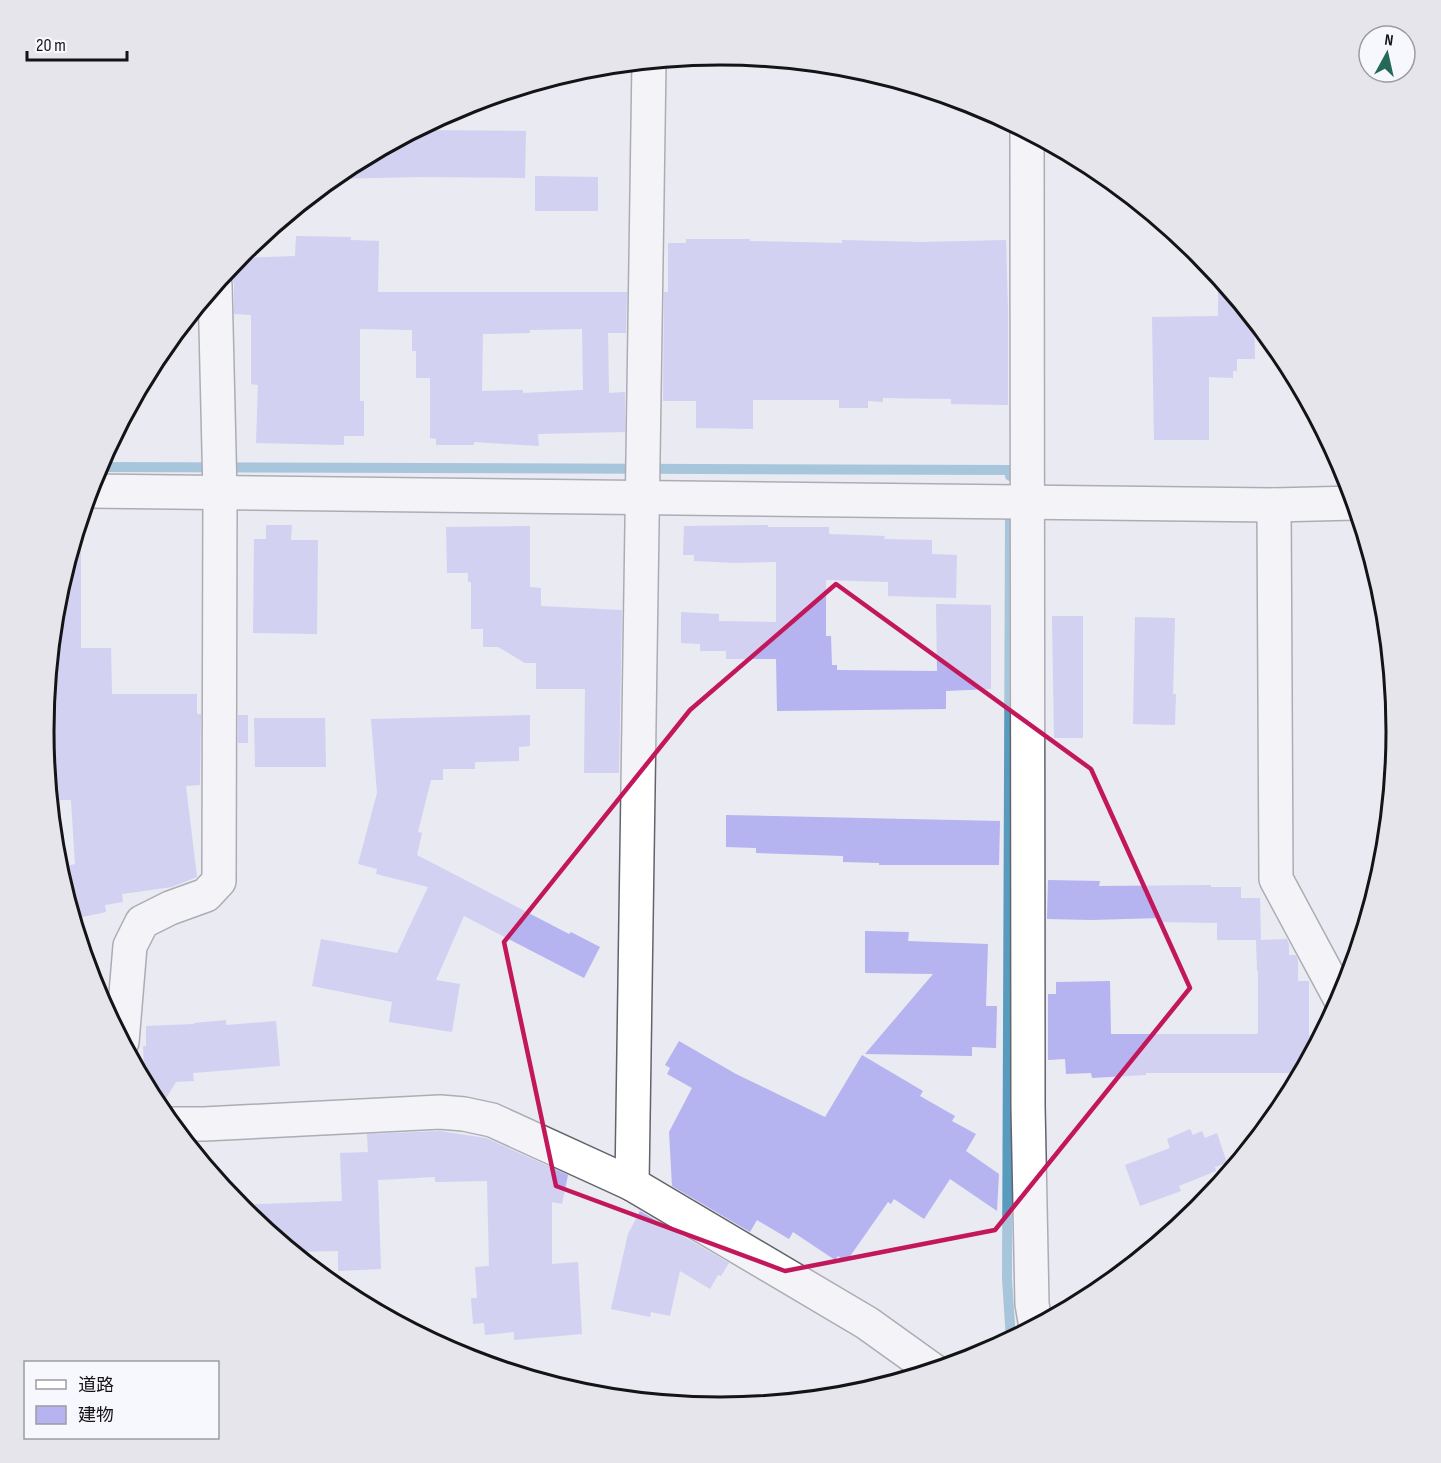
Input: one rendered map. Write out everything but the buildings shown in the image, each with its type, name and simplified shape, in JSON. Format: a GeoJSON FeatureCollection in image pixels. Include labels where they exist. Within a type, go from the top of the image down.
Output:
{"type":"FeatureCollection","features":[{"type":"Feature","properties":{"kind":"street"},"geometry":{"type":"LineString","coordinates":[[632,1184],[649,69]]}},
{"type":"Feature","properties":{"kind":"street"},"geometry":{"type":"LineString","coordinates":[[1027,140],[1028,1106],[1032,1304],[1035,1319]]}},
{"type":"Feature","properties":{"kind":"street"},"geometry":{"type":"LineString","coordinates":[[123,1027],[130,946],[142,922],[170,908],[206,895],[219,881],[219,474],[215,297]]}},
{"type":"Feature","properties":{"kind":"street"},"geometry":{"type":"LineString","coordinates":[[100,490],[219,474],[643,477],[1026,502],[1275,505],[1347,503]]}},
{"type":"Feature","properties":{"kind":"street"},"geometry":{"type":"LineString","coordinates":[[1275,505],[1276,879],[1335,989]]}},
{"type":"Feature","properties":{"kind":"street"},"geometry":{"type":"LineString","coordinates":[[182,1124],[440,1112],[492,1120],[632,1184],[867,1323],[926,1365]]}},
{"type":"Feature","properties":{"kind":"highlighted area"},"geometry":{"type":"Polygon","coordinates":[[[836,584],[1091,769],[1190,988],[995,1230],[785,1271],[556,1186],[504,942],[690,710],[836,584]]]}},
{"type":"Feature","properties":{"kind":"waterway"},"geometry":{"type":"LineString","coordinates":[[109,467],[1010,470],[1010,476]]}},
{"type":"Feature","properties":{"kind":"waterway"},"geometry":{"type":"LineString","coordinates":[[1010,520],[1007,1279],[1010,1331]]}}]}
